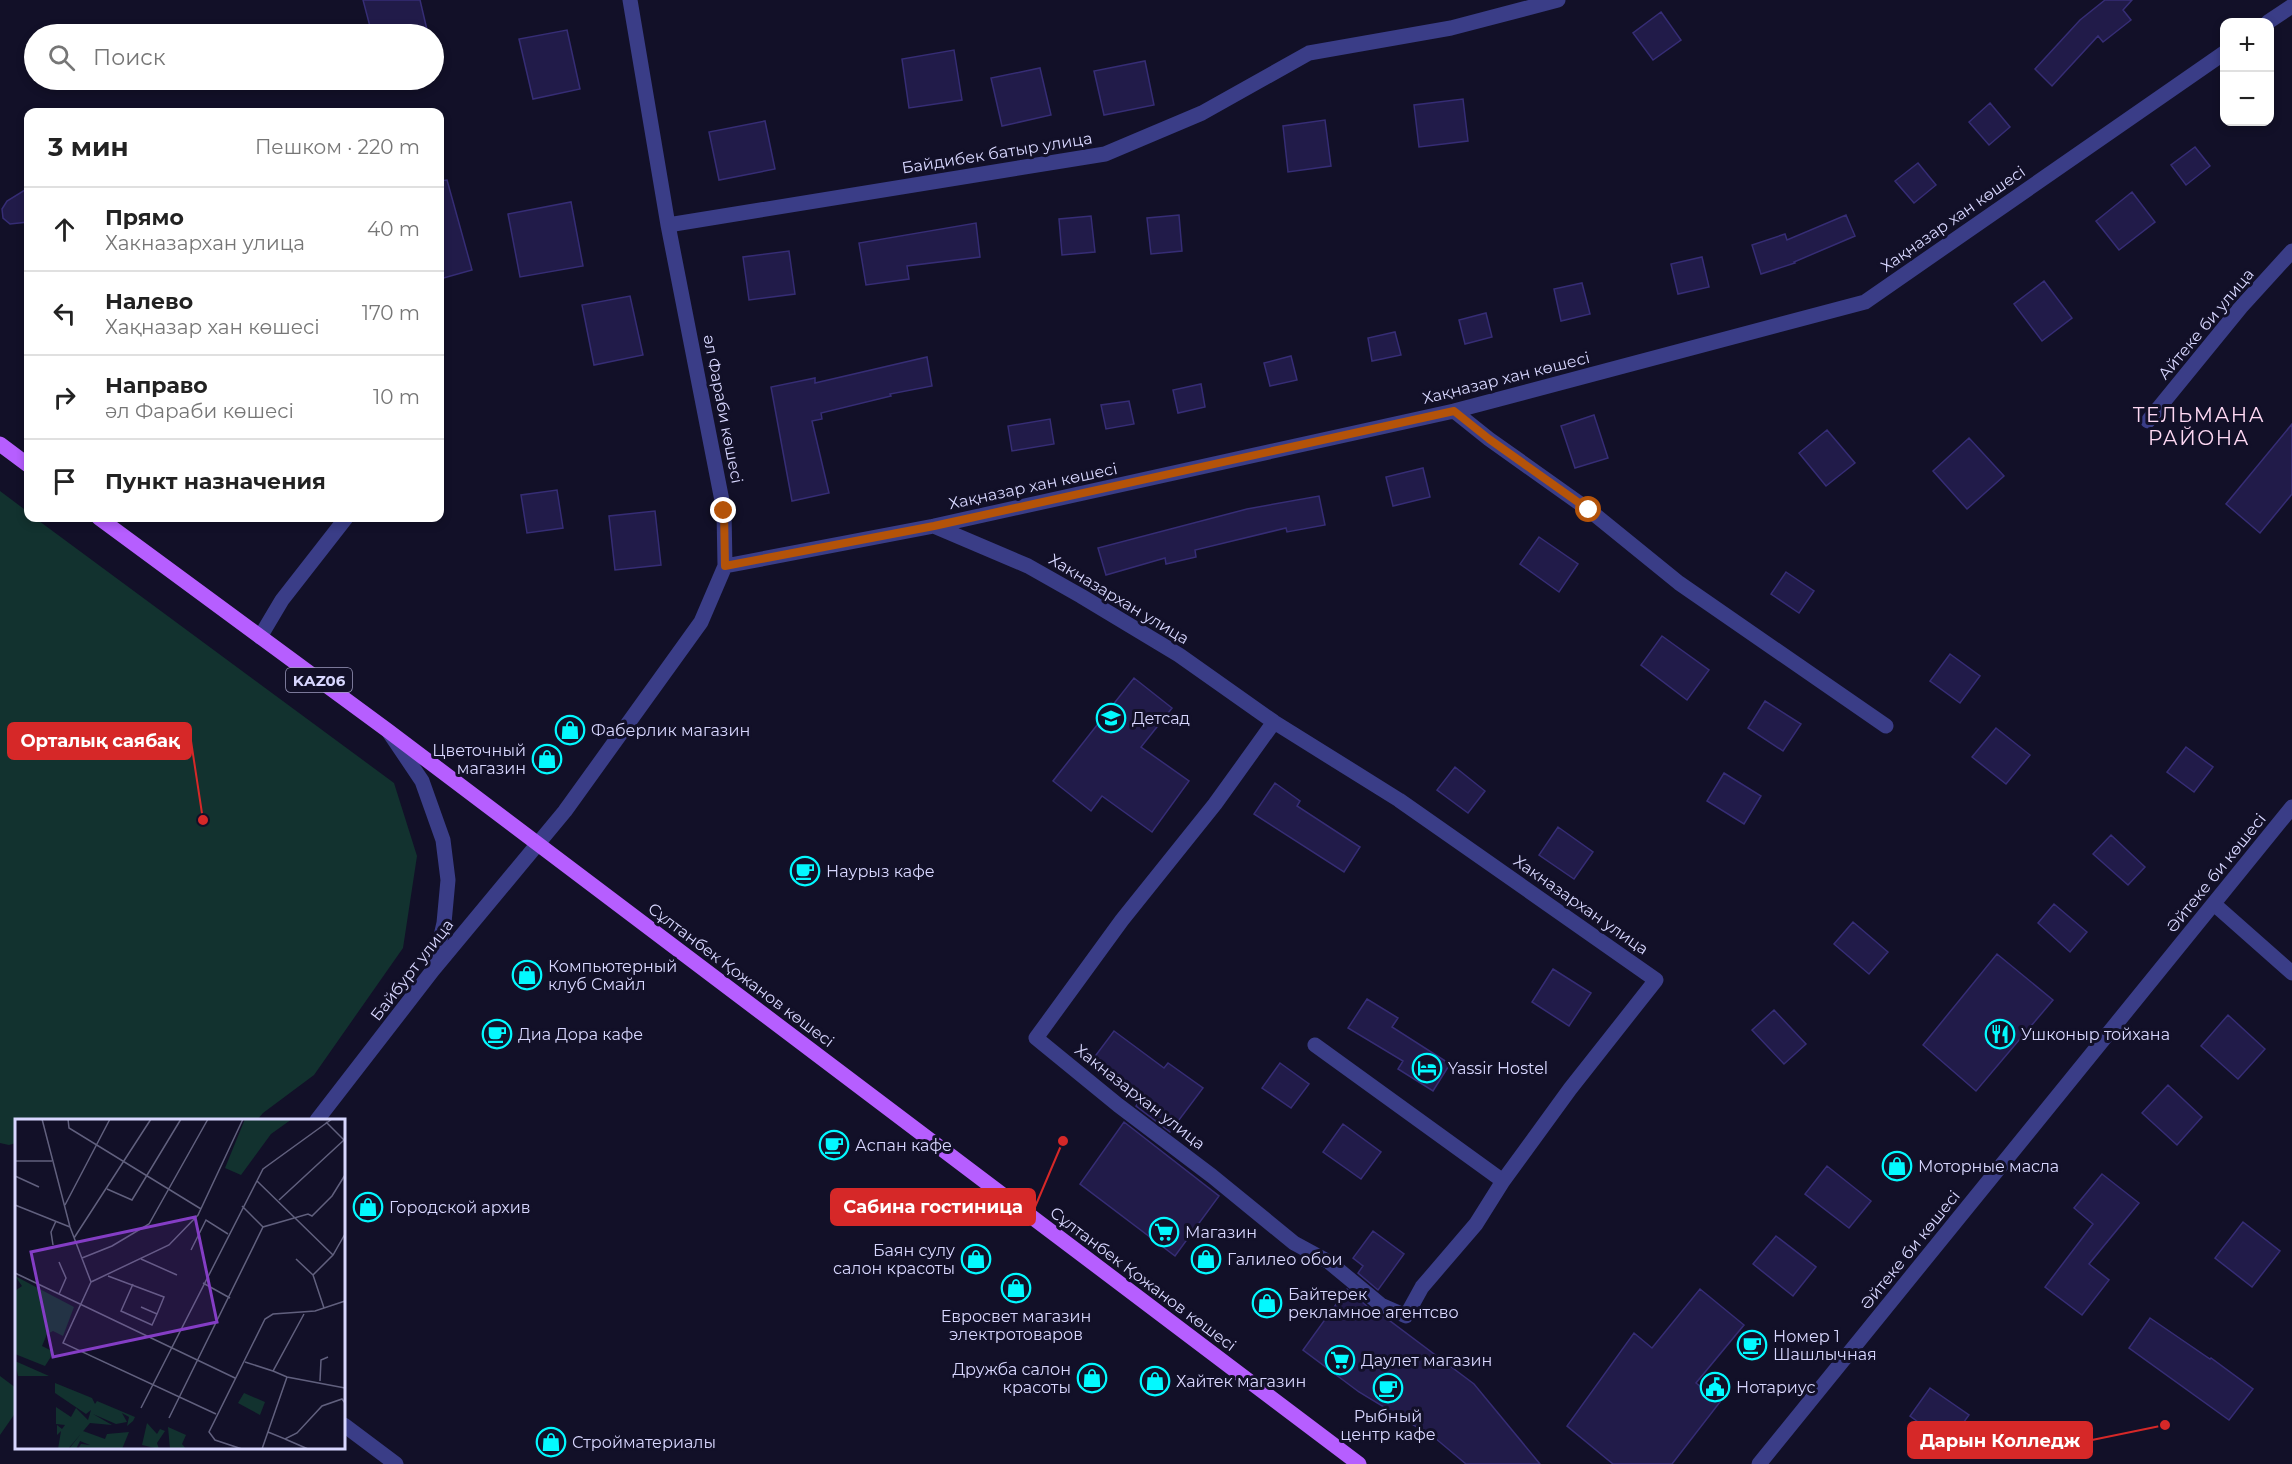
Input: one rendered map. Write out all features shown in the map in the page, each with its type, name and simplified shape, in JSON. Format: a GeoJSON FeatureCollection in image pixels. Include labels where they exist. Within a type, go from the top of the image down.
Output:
{"type":"FeatureCollection","features":[{"type":"Feature","properties":{"kind":"main road"},"geometry":{"type":"LineString","coordinates":[[0,444],[24,462]]}},
{"type":"Feature","properties":{"kind":"main road","name":"Сұлтанбек Қожанов көшесі"},"geometry":{"type":"LineString","coordinates":[[104,522],[387,730],[1359,1464]]}},
{"type":"Feature","properties":{"kind":"street","name":"әл Фараби көшесі"},"geometry":{"type":"LineString","coordinates":[[537,844],[565,810],[701,622],[725,566],[724,511],[668,225],[630,0]]}},
{"type":"Feature","properties":{"kind":"street","name":"Байдибек батыр улица"},"geometry":{"type":"LineString","coordinates":[[668,225],[1105,154],[1202,113],[1309,53],[1451,28],[1558,0]]}},
{"type":"Feature","properties":{"kind":"street"},"geometry":{"type":"LineString","coordinates":[[2274,18],[2292,6]]}},
{"type":"Feature","properties":{"kind":"street","name":"Хақназар хан көшесі"},"geometry":{"type":"LineString","coordinates":[[725,566],[934,526],[1454,411],[1865,302],[2220,56]]}},
{"type":"Feature","properties":{"kind":"street","name":"Айтеке би улица"},"geometry":{"type":"LineString","coordinates":[[2148,421],[2241,307],[2292,251]]}},
{"type":"Feature","properties":{"kind":"street"},"geometry":{"type":"LineString","coordinates":[[1454,411],[1489,439],[1589,510],[1679,583],[1886,726]]}},
{"type":"Feature","properties":{"kind":"street"},"geometry":{"type":"LineString","coordinates":[[260,637],[282,600],[343,522]]}},
{"type":"Feature","properties":{"kind":"street","name":"Хакназархан улица"},"geometry":{"type":"LineString","coordinates":[[934,526],[1028,566],[1179,655],[1274,722],[1399,800],[1656,980],[1570,1089],[1503,1181],[1476,1224],[1422,1287],[1406,1316],[1381,1305],[1329,1262],[1294,1243],[1036,1038],[1122,920],[1215,804],[1274,722]]}},
{"type":"Feature","properties":{"kind":"street"},"geometry":{"type":"LineString","coordinates":[[387,730],[422,781],[443,840],[448,880],[444,923],[433,970]]}},
{"type":"Feature","properties":{"kind":"street","name":"Әйтеке би көшесі"},"geometry":{"type":"LineString","coordinates":[[1759,1464],[2292,807]]}},
{"type":"Feature","properties":{"kind":"street","name":"Байбурт улица"},"geometry":{"type":"LineString","coordinates":[[318,1119],[433,970],[537,844]]}},
{"type":"Feature","properties":{"kind":"street"},"geometry":{"type":"LineString","coordinates":[[2214,904],[2292,973]]}},
{"type":"Feature","properties":{"kind":"street"},"geometry":{"type":"LineString","coordinates":[[1315,1045],[1503,1181]]}},
{"type":"Feature","properties":{"kind":"street"},"geometry":{"type":"LineString","coordinates":[[345,1426],[396,1464]]}},
{"type":"Feature","properties":{"kind":"green space"},"geometry":{"type":"Polygon","coordinates":[[[0,491],[24,509],[24,522],[40,522],[394,783],[417,856],[403,948],[314,1075],[258,1119],[15,1119],[15,1143],[9,1145],[0,1143],[0,491]]]}},
{"type":"Feature","properties":{"kind":"green space"},"geometry":{"type":"Polygon","coordinates":[[[0,1376],[15,1387],[15,1413],[0,1435],[0,1376]]]}},
{"type":"Feature","properties":{"kind":"building"},"geometry":{"type":"Polygon","coordinates":[[[363,0],[420,0],[426,24],[369,24],[363,0]]]}},
{"type":"Feature","properties":{"kind":"building"},"geometry":{"type":"Polygon","coordinates":[[[2105,0],[2132,0],[2123,10],[2131,20],[2103,42],[2098,36],[2052,86],[2035,69],[2080,20],[2105,0]]]}},
{"type":"Feature","properties":{"kind":"building"},"geometry":{"type":"Polygon","coordinates":[[[1661,12],[1681,40],[1653,60],[1633,33],[1661,12]]]}},
{"type":"Feature","properties":{"kind":"building"},"geometry":{"type":"Polygon","coordinates":[[[567,30],[580,89],[533,99],[519,39],[567,30]]]}},
{"type":"Feature","properties":{"kind":"building"},"geometry":{"type":"Polygon","coordinates":[[[954,50],[962,100],[909,108],[902,59],[954,50]]]}},
{"type":"Feature","properties":{"kind":"building"},"geometry":{"type":"Polygon","coordinates":[[[1145,61],[1154,105],[1104,115],[1094,71],[1145,61]]]}},
{"type":"Feature","properties":{"kind":"building"},"geometry":{"type":"Polygon","coordinates":[[[1040,68],[1051,115],[1002,126],[991,78],[1040,68]]]}},
{"type":"Feature","properties":{"kind":"building"},"geometry":{"type":"Polygon","coordinates":[[[1463,99],[1468,141],[1419,147],[1414,105],[1463,99]]]}},
{"type":"Feature","properties":{"kind":"building"},"geometry":{"type":"Polygon","coordinates":[[[1990,103],[2010,127],[1989,145],[1969,122],[1990,103]]]}},
{"type":"Feature","properties":{"kind":"building"},"geometry":{"type":"Polygon","coordinates":[[[1325,120],[1331,166],[1288,172],[1283,126],[1325,120]]]}},
{"type":"Feature","properties":{"kind":"building"},"geometry":{"type":"Polygon","coordinates":[[[765,121],[775,169],[719,180],[709,132],[765,121]]]}},
{"type":"Feature","properties":{"kind":"building"},"geometry":{"type":"Polygon","coordinates":[[[2195,147],[2210,166],[2186,185],[2171,165],[2195,147]]]}},
{"type":"Feature","properties":{"kind":"building"},"geometry":{"type":"Polygon","coordinates":[[[1918,163],[1936,185],[1914,203],[1895,181],[1918,163]]]}},
{"type":"Feature","properties":{"kind":"building"},"geometry":{"type":"Polygon","coordinates":[[[444,180],[447,180],[472,270],[444,278],[444,180]]]}},
{"type":"Feature","properties":{"kind":"building"},"geometry":{"type":"Polygon","coordinates":[[[24,190],[24,222],[10,224],[3,218],[2,209],[7,201],[24,190]]]}},
{"type":"Feature","properties":{"kind":"building"},"geometry":{"type":"Polygon","coordinates":[[[2132,192],[2155,222],[2119,250],[2096,221],[2132,192]]]}},
{"type":"Feature","properties":{"kind":"building"},"geometry":{"type":"Polygon","coordinates":[[[571,202],[583,266],[520,277],[508,214],[571,202]]]}},
{"type":"Feature","properties":{"kind":"building"},"geometry":{"type":"Polygon","coordinates":[[[1179,215],[1182,251],[1151,254],[1147,218],[1179,215]]]}},
{"type":"Feature","properties":{"kind":"building"},"geometry":{"type":"Polygon","coordinates":[[[1846,215],[1855,236],[1795,263],[1761,274],[1752,245],[1785,234],[1787,240],[1846,215]]]}},
{"type":"Feature","properties":{"kind":"building"},"geometry":{"type":"Polygon","coordinates":[[[1091,216],[1095,252],[1062,255],[1059,219],[1091,216]]]}},
{"type":"Feature","properties":{"kind":"building"},"geometry":{"type":"Polygon","coordinates":[[[976,223],[980,257],[907,266],[909,279],[866,285],[859,243],[976,223]]]}},
{"type":"Feature","properties":{"kind":"building"},"geometry":{"type":"Polygon","coordinates":[[[789,251],[795,294],[749,300],[743,257],[789,251]]]}},
{"type":"Feature","properties":{"kind":"building"},"geometry":{"type":"Polygon","coordinates":[[[1702,257],[1709,287],[1678,294],[1671,264],[1702,257]]]}},
{"type":"Feature","properties":{"kind":"building"},"geometry":{"type":"Polygon","coordinates":[[[2044,281],[2072,318],[2042,341],[2014,304],[2044,281]]]}},
{"type":"Feature","properties":{"kind":"building"},"geometry":{"type":"Polygon","coordinates":[[[1582,283],[1590,314],[1561,321],[1554,289],[1582,283]]]}},
{"type":"Feature","properties":{"kind":"building"},"geometry":{"type":"Polygon","coordinates":[[[630,296],[643,355],[594,365],[582,305],[630,296]]]}},
{"type":"Feature","properties":{"kind":"building"},"geometry":{"type":"Polygon","coordinates":[[[1486,313],[1492,337],[1465,344],[1459,320],[1486,313]]]}},
{"type":"Feature","properties":{"kind":"building"},"geometry":{"type":"Polygon","coordinates":[[[1395,332],[1401,355],[1372,361],[1368,338],[1395,332]]]}},
{"type":"Feature","properties":{"kind":"building"},"geometry":{"type":"Polygon","coordinates":[[[1291,356],[1297,380],[1270,386],[1264,363],[1291,356]]]}},
{"type":"Feature","properties":{"kind":"building"},"geometry":{"type":"Polygon","coordinates":[[[927,357],[932,386],[890,394],[891,396],[821,413],[822,419],[812,421],[829,493],[792,501],[771,387],[815,378],[815,383],[927,357]]]}},
{"type":"Feature","properties":{"kind":"building"},"geometry":{"type":"Polygon","coordinates":[[[1201,384],[1205,407],[1178,413],[1173,390],[1201,384]]]}},
{"type":"Feature","properties":{"kind":"building"},"geometry":{"type":"Polygon","coordinates":[[[1129,401],[1134,424],[1106,429],[1101,405],[1129,401]]]}},
{"type":"Feature","properties":{"kind":"building"},"geometry":{"type":"Polygon","coordinates":[[[1594,415],[1608,458],[1575,468],[1561,426],[1594,415]]]}},
{"type":"Feature","properties":{"kind":"building"},"geometry":{"type":"Polygon","coordinates":[[[1050,419],[1054,444],[1012,451],[1008,426],[1050,419]]]}},
{"type":"Feature","properties":{"kind":"building"},"geometry":{"type":"Polygon","coordinates":[[[2292,424],[2292,494],[2260,533],[2226,504],[2292,424]]]}},
{"type":"Feature","properties":{"kind":"building"},"geometry":{"type":"Polygon","coordinates":[[[1827,430],[1855,463],[1826,486],[1799,453],[1827,430]]]}},
{"type":"Feature","properties":{"kind":"building"},"geometry":{"type":"Polygon","coordinates":[[[1969,438],[2004,476],[1967,509],[1933,471],[1969,438]]]}},
{"type":"Feature","properties":{"kind":"building"},"geometry":{"type":"Polygon","coordinates":[[[1423,468],[1430,497],[1393,506],[1386,477],[1423,468]]]}},
{"type":"Feature","properties":{"kind":"building"},"geometry":{"type":"Polygon","coordinates":[[[557,490],[563,528],[527,533],[521,495],[557,490]]]}},
{"type":"Feature","properties":{"kind":"building"},"geometry":{"type":"Polygon","coordinates":[[[1319,496],[1325,525],[1287,532],[1286,528],[1195,550],[1196,557],[1166,564],[1165,558],[1106,575],[1098,548],[1247,509],[1319,496]]]}},
{"type":"Feature","properties":{"kind":"building"},"geometry":{"type":"Polygon","coordinates":[[[655,511],[661,565],[615,570],[609,516],[655,511]]]}},
{"type":"Feature","properties":{"kind":"building"},"geometry":{"type":"Polygon","coordinates":[[[1539,537],[1578,564],[1559,592],[1520,564],[1539,537]]]}},
{"type":"Feature","properties":{"kind":"building"},"geometry":{"type":"Polygon","coordinates":[[[1786,572],[1814,591],[1799,613],[1771,594],[1786,572]]]}},
{"type":"Feature","properties":{"kind":"building"},"geometry":{"type":"Polygon","coordinates":[[[1662,636],[1709,670],[1687,700],[1641,665],[1662,636]]]}},
{"type":"Feature","properties":{"kind":"building"},"geometry":{"type":"Polygon","coordinates":[[[1950,654],[1980,676],[1960,703],[1930,681],[1950,654]]]}},
{"type":"Feature","properties":{"kind":"building"},"geometry":{"type":"Polygon","coordinates":[[[1134,678],[1172,708],[1141,747],[1189,781],[1152,832],[1102,796],[1091,811],[1053,781],[1134,678]]]}},
{"type":"Feature","properties":{"kind":"building"},"geometry":{"type":"Polygon","coordinates":[[[1765,701],[1801,724],[1783,751],[1748,728],[1765,701]]]}},
{"type":"Feature","properties":{"kind":"building"},"geometry":{"type":"Polygon","coordinates":[[[1996,728],[2030,755],[2006,784],[1972,757],[1996,728]]]}},
{"type":"Feature","properties":{"kind":"building"},"geometry":{"type":"Polygon","coordinates":[[[2186,747],[2213,767],[2194,792],[2167,772],[2186,747]]]}},
{"type":"Feature","properties":{"kind":"building"},"geometry":{"type":"Polygon","coordinates":[[[1455,767],[1485,791],[1468,813],[1437,790],[1455,767]]]}},
{"type":"Feature","properties":{"kind":"building"},"geometry":{"type":"Polygon","coordinates":[[[1724,773],[1761,796],[1744,824],[1707,801],[1724,773]]]}},
{"type":"Feature","properties":{"kind":"building"},"geometry":{"type":"Polygon","coordinates":[[[1275,783],[1300,801],[1297,806],[1360,847],[1344,872],[1254,814],[1275,783]]]}},
{"type":"Feature","properties":{"kind":"building"},"geometry":{"type":"Polygon","coordinates":[[[1558,827],[1593,852],[1574,879],[1539,855],[1558,827]]]}},
{"type":"Feature","properties":{"kind":"building"},"geometry":{"type":"Polygon","coordinates":[[[2111,835],[2145,867],[2128,885],[2093,854],[2111,835]]]}},
{"type":"Feature","properties":{"kind":"building"},"geometry":{"type":"Polygon","coordinates":[[[2054,904],[2087,932],[2070,952],[2038,923],[2054,904]]]}},
{"type":"Feature","properties":{"kind":"building"},"geometry":{"type":"Polygon","coordinates":[[[1853,922],[1888,952],[1869,974],[1834,944],[1853,922]]]}},
{"type":"Feature","properties":{"kind":"building"},"geometry":{"type":"Polygon","coordinates":[[[1997,954],[2053,1000],[1976,1091],[1923,1045],[1997,954]]]}},
{"type":"Feature","properties":{"kind":"building"},"geometry":{"type":"Polygon","coordinates":[[[1553,969],[1591,993],[1569,1026],[1532,1002],[1553,969]]]}},
{"type":"Feature","properties":{"kind":"building"},"geometry":{"type":"Polygon","coordinates":[[[1367,999],[1398,1018],[1392,1027],[1450,1064],[1433,1091],[1398,1069],[1403,1061],[1348,1028],[1367,999]]]}},
{"type":"Feature","properties":{"kind":"building"},"geometry":{"type":"Polygon","coordinates":[[[1774,1010],[1806,1044],[1784,1064],[1752,1030],[1774,1010]]]}},
{"type":"Feature","properties":{"kind":"building"},"geometry":{"type":"Polygon","coordinates":[[[2228,1015],[2265,1049],[2238,1079],[2201,1046],[2228,1015]]]}},
{"type":"Feature","properties":{"kind":"building"},"geometry":{"type":"Polygon","coordinates":[[[1114,1031],[1164,1068],[1168,1063],[1203,1088],[1170,1132],[1136,1106],[1144,1095],[1093,1059],[1114,1031]]]}},
{"type":"Feature","properties":{"kind":"building"},"geometry":{"type":"Polygon","coordinates":[[[1280,1063],[1309,1084],[1291,1108],[1262,1088],[1280,1063]]]}},
{"type":"Feature","properties":{"kind":"building"},"geometry":{"type":"Polygon","coordinates":[[[2168,1085],[2202,1117],[2177,1145],[2142,1113],[2168,1085]]]}},
{"type":"Feature","properties":{"kind":"building"},"geometry":{"type":"Polygon","coordinates":[[[1124,1122],[1219,1196],[1175,1256],[1080,1184],[1124,1122]]]}},
{"type":"Feature","properties":{"kind":"building"},"geometry":{"type":"Polygon","coordinates":[[[1343,1124],[1381,1152],[1361,1179],[1323,1152],[1343,1124]]]}},
{"type":"Feature","properties":{"kind":"building"},"geometry":{"type":"Polygon","coordinates":[[[1827,1166],[1871,1201],[1849,1228],[1805,1194],[1827,1166]]]}},
{"type":"Feature","properties":{"kind":"building"},"geometry":{"type":"Polygon","coordinates":[[[2102,1174],[2139,1203],[2089,1264],[2109,1280],[2082,1315],[2045,1287],[2093,1224],[2074,1208],[2102,1174]]]}},
{"type":"Feature","properties":{"kind":"building"},"geometry":{"type":"Polygon","coordinates":[[[2243,1222],[2280,1251],[2252,1287],[2215,1258],[2243,1222]]]}},
{"type":"Feature","properties":{"kind":"building"},"geometry":{"type":"Polygon","coordinates":[[[1373,1231],[1404,1254],[1378,1290],[1358,1273],[1363,1266],[1353,1258],[1373,1231]]]}},
{"type":"Feature","properties":{"kind":"building"},"geometry":{"type":"Polygon","coordinates":[[[1776,1236],[1816,1267],[1793,1296],[1753,1264],[1776,1236]]]}},
{"type":"Feature","properties":{"kind":"building"},"geometry":{"type":"Polygon","coordinates":[[[1347,1289],[1375,1313],[1386,1318],[1474,1384],[1540,1464],[1466,1464],[1435,1438],[1359,1392],[1303,1350],[1347,1289]]]}},
{"type":"Feature","properties":{"kind":"building"},"geometry":{"type":"Polygon","coordinates":[[[1700,1289],[1744,1325],[1696,1383],[1720,1402],[1672,1464],[1613,1464],[1567,1426],[1634,1333],[1652,1348],[1700,1289]]]}},
{"type":"Feature","properties":{"kind":"building"},"geometry":{"type":"Polygon","coordinates":[[[2150,1318],[2253,1389],[2229,1420],[2129,1348],[2150,1318]]]}},
{"type":"Feature","properties":{"kind":"building"},"geometry":{"type":"Polygon","coordinates":[[[1930,1388],[1969,1415],[1948,1444],[1910,1416],[1930,1388]]]}},
{"type":"Feature","properties":{"kind":"place","name":"Детсад"},"geometry":{"type":"Point","coordinates":[1111,718]}},
{"type":"Feature","properties":{"kind":"place","name":"Фаберлик магазин"},"geometry":{"type":"Point","coordinates":[570,730]}},
{"type":"Feature","properties":{"kind":"place","name":"Цветочный магазин"},"geometry":{"type":"Point","coordinates":[547,759]}},
{"type":"Feature","properties":{"kind":"place","name":"Орталық саябақ"},"geometry":{"type":"Point","coordinates":[203,820]}},
{"type":"Feature","properties":{"kind":"place","name":"Наурыз кафе"},"geometry":{"type":"Point","coordinates":[805,871]}},
{"type":"Feature","properties":{"kind":"place","name":"Компьютерный клуб Смайл"},"geometry":{"type":"Point","coordinates":[527,975]}},
{"type":"Feature","properties":{"kind":"place","name":"Диа Дора кафе"},"geometry":{"type":"Point","coordinates":[497,1034]}},
{"type":"Feature","properties":{"kind":"place","name":"Ушконыр тойхана"},"geometry":{"type":"Point","coordinates":[2000,1034]}},
{"type":"Feature","properties":{"kind":"place","name":"Yassir Hostel"},"geometry":{"type":"Point","coordinates":[1427,1068]}},
{"type":"Feature","properties":{"kind":"place","name":"Сабина гостиница"},"geometry":{"type":"Point","coordinates":[1063,1141]}},
{"type":"Feature","properties":{"kind":"place","name":"Аспан кафе"},"geometry":{"type":"Point","coordinates":[834,1145]}},
{"type":"Feature","properties":{"kind":"place","name":"Моторные масла"},"geometry":{"type":"Point","coordinates":[1897,1166]}},
{"type":"Feature","properties":{"kind":"place","name":"Городской архив"},"geometry":{"type":"Point","coordinates":[368,1207]}},
{"type":"Feature","properties":{"kind":"place","name":"Магазин"},"geometry":{"type":"Point","coordinates":[1164,1232]}},
{"type":"Feature","properties":{"kind":"place","name":"Баян сулу салон красоты"},"geometry":{"type":"Point","coordinates":[976,1259]}},
{"type":"Feature","properties":{"kind":"place","name":"Галилео обои"},"geometry":{"type":"Point","coordinates":[1206,1259]}},
{"type":"Feature","properties":{"kind":"place","name":"Евросвет магазин электротоваров"},"geometry":{"type":"Point","coordinates":[1016,1288]}},
{"type":"Feature","properties":{"kind":"place","name":"Байтерек рекламное агентсво"},"geometry":{"type":"Point","coordinates":[1267,1303]}},
{"type":"Feature","properties":{"kind":"place","name":"Номер 1 Шашлычная"},"geometry":{"type":"Point","coordinates":[1752,1345]}},
{"type":"Feature","properties":{"kind":"place","name":"Даулет магазин"},"geometry":{"type":"Point","coordinates":[1340,1360]}},
{"type":"Feature","properties":{"kind":"place","name":"Дружба салон красоты"},"geometry":{"type":"Point","coordinates":[1092,1378]}},
{"type":"Feature","properties":{"kind":"place","name":"Хайтек магазин"},"geometry":{"type":"Point","coordinates":[1155,1381]}},
{"type":"Feature","properties":{"kind":"place","name":"Нотариус"},"geometry":{"type":"Point","coordinates":[1715,1387]}},
{"type":"Feature","properties":{"kind":"place","name":"Рыбный центр кафе"},"geometry":{"type":"Point","coordinates":[1388,1388]}},
{"type":"Feature","properties":{"kind":"place","name":"Дарын Колледж"},"geometry":{"type":"Point","coordinates":[2165,1425]}},
{"type":"Feature","properties":{"kind":"place","name":"Стройматериалы"},"geometry":{"type":"Point","coordinates":[551,1442]}},
{"type":"Feature","properties":{"kind":"district","name":"ТЕЛЬМАНА РАЙОНА"},"geometry":{"type":"Point","coordinates":[2199,426]}},
{"type":"Feature","properties":{"kind":"route"},"geometry":{"type":"LineString","coordinates":[[724,511],[725,566],[934,526],[1454,411],[1489,439],[1589,510]]}}]}
